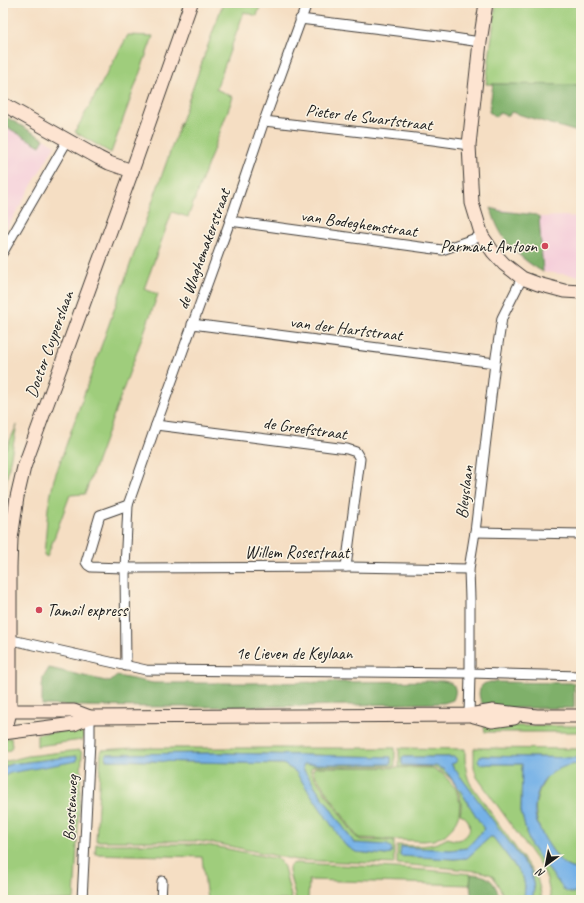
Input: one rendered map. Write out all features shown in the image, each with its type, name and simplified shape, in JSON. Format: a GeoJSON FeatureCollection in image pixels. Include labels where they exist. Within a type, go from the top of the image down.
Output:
{"type":"FeatureCollection","features":[{"type":"Feature","properties":{"kind":"street","name":"Doctor Cuyperslaan"},"geometry":{"type":"LineString","coordinates":[[3,727],[8,720],[6,638],[11,540],[17,497],[24,468],[132,171],[191,3]]}},
{"type":"Feature","properties":{"kind":"street","name":"de Waghemakerstraat"},"geometry":{"type":"LineString","coordinates":[[126,666],[126,568],[128,505],[230,221],[300,19],[307,3]]}},
{"type":"Feature","properties":{"kind":"street"},"geometry":{"type":"LineString","coordinates":[[486,3],[480,42],[469,145],[472,203],[482,236],[493,252],[504,264],[522,278],[538,284],[581,292]]}},
{"type":"Feature","properties":{"kind":"street"},"geometry":{"type":"LineString","coordinates":[[300,19],[447,36],[480,42]]}},
{"type":"Feature","properties":{"kind":"street"},"geometry":{"type":"LineString","coordinates":[[3,104],[99,158],[132,171]]}},
{"type":"Feature","properties":{"kind":"street","name":"Pieter de Swartstraat"},"geometry":{"type":"LineString","coordinates":[[264,121],[469,145]]}},
{"type":"Feature","properties":{"kind":"street"},"geometry":{"type":"LineString","coordinates":[[3,252],[67,141]]}},
{"type":"Feature","properties":{"kind":"street","name":"van Bodeghemstraat"},"geometry":{"type":"LineString","coordinates":[[230,221],[442,250],[482,236]]}},
{"type":"Feature","properties":{"kind":"street","name":"Bleyslaan"},"geometry":{"type":"LineString","coordinates":[[469,715],[469,569],[502,318],[522,278]]}},
{"type":"Feature","properties":{"kind":"street","name":"van der Hartstraat"},"geometry":{"type":"LineString","coordinates":[[192,324],[495,363]]}},
{"type":"Feature","properties":{"kind":"street","name":"de Greefstraat"},"geometry":{"type":"LineString","coordinates":[[156,425],[347,449],[356,452],[360,459],[346,567]]}},
{"type":"Feature","properties":{"kind":"street"},"geometry":{"type":"LineString","coordinates":[[126,568],[91,567],[86,562],[100,515],[128,505]]}},
{"type":"Feature","properties":{"kind":"street"},"geometry":{"type":"LineString","coordinates":[[475,532],[581,534]]}},
{"type":"Feature","properties":{"kind":"street","name":"Willem Rosestraat"},"geometry":{"type":"LineString","coordinates":[[126,568],[346,567],[469,569]]}},
{"type":"Feature","properties":{"kind":"street","name":"1e Lieven de Keylaan"},"geometry":{"type":"LineString","coordinates":[[6,638],[146,670],[470,672],[581,676]]}},
{"type":"Feature","properties":{"kind":"street"},"geometry":{"type":"LineString","coordinates":[[7,711],[74,711],[90,717],[469,715],[492,721],[538,716],[581,716]]}},
{"type":"Feature","properties":{"kind":"street"},"geometry":{"type":"LineString","coordinates":[[7,711],[19,723],[29,730]]}},
{"type":"Feature","properties":{"kind":"street"},"geometry":{"type":"LineString","coordinates":[[3,734],[74,724],[90,717]]}},
{"type":"Feature","properties":{"kind":"street","name":"Boostenweg"},"geometry":{"type":"LineString","coordinates":[[82,900],[90,717]]}},
{"type":"Feature","properties":{"kind":"street"},"geometry":{"type":"LineString","coordinates":[[161,900],[162,881]]}},
{"type":"Feature","properties":{"kind":"shaded area"},"geometry":{"type":"Polygon","coordinates":[[[3,115],[55,145],[3,235],[3,115]]]}},
{"type":"Feature","properties":{"kind":"shaded area","name":"Parmant Antoon"},"geometry":{"type":"Polygon","coordinates":[[[491,208],[536,215],[540,217],[581,217],[581,276],[543,272],[529,264],[514,252],[505,240],[498,227],[491,208]]]}},
{"type":"Feature","properties":{"kind":"green space"},"geometry":{"type":"Polygon","coordinates":[[[223,3],[261,3],[257,16],[244,12],[216,89],[233,97],[188,217],[172,212],[144,289],[158,294],[85,494],[70,495],[47,557],[44,555],[48,508],[54,479],[223,3]]]}},
{"type":"Feature","properties":{"kind":"green space"},"geometry":{"type":"Polygon","coordinates":[[[496,3],[581,3],[581,85],[486,84],[496,3]]]}},
{"type":"Feature","properties":{"kind":"green space"},"geometry":{"type":"Polygon","coordinates":[[[128,35],[153,36],[111,153],[75,132],[128,35]]]}},
{"type":"Feature","properties":{"kind":"green space"},"geometry":{"type":"Polygon","coordinates":[[[493,84],[581,85],[581,133],[511,112],[509,116],[499,113],[497,117],[489,112],[493,84]]]}},
{"type":"Feature","properties":{"kind":"green space"},"geometry":{"type":"Polygon","coordinates":[[[3,115],[44,139],[40,146],[3,125],[3,115]]]}},
{"type":"Feature","properties":{"kind":"green space"},"geometry":{"type":"Polygon","coordinates":[[[491,208],[501,211],[536,215],[539,217],[543,272],[525,260],[510,246],[494,219],[491,208]]]}},
{"type":"Feature","properties":{"kind":"green space"},"geometry":{"type":"Polygon","coordinates":[[[17,425],[3,498],[3,455],[17,425]]]}},
{"type":"Feature","properties":{"kind":"green space"},"geometry":{"type":"Polygon","coordinates":[[[49,668],[110,682],[117,676],[153,683],[442,681],[453,685],[455,693],[453,700],[444,703],[193,707],[42,705],[43,678],[49,668]]]}},
{"type":"Feature","properties":{"kind":"green space"},"geometry":{"type":"Polygon","coordinates":[[[485,683],[574,683],[574,708],[495,708],[488,706],[482,703],[479,693],[480,689],[485,683]]]}},
{"type":"Feature","properties":{"kind":"green space"},"geometry":{"type":"Polygon","coordinates":[[[577,683],[581,683],[581,708],[577,708],[577,683]]]}},
{"type":"Feature","properties":{"kind":"green space"},"geometry":{"type":"Polygon","coordinates":[[[484,726],[581,726],[581,732],[485,732],[484,726]]]}},
{"type":"Feature","properties":{"kind":"green space"},"geometry":{"type":"Polygon","coordinates":[[[75,730],[80,731],[83,734],[84,737],[82,740],[37,746],[37,734],[75,730]]]}},
{"type":"Feature","properties":{"kind":"green space"},"geometry":{"type":"Polygon","coordinates":[[[3,738],[11,738],[12,746],[10,750],[3,752],[3,738]]]}},
{"type":"Feature","properties":{"kind":"green space"},"geometry":{"type":"Polygon","coordinates":[[[133,748],[395,748],[395,766],[314,766],[311,768],[311,772],[356,837],[361,840],[394,841],[394,864],[296,860],[219,844],[196,841],[96,841],[101,750],[133,748]],[[219,753],[106,754],[106,760],[283,764],[295,771],[345,845],[356,852],[386,855],[390,854],[387,845],[354,843],[303,769],[303,764],[391,764],[391,757],[219,753]]]}},
{"type":"Feature","properties":{"kind":"green space"},"geometry":{"type":"Polygon","coordinates":[[[399,748],[465,749],[466,771],[470,783],[537,878],[542,900],[532,900],[534,888],[531,872],[451,764],[455,763],[455,757],[402,757],[402,764],[436,766],[443,769],[448,774],[462,793],[484,829],[467,848],[450,850],[401,847],[400,856],[454,859],[467,858],[490,837],[493,837],[523,877],[525,886],[524,900],[506,900],[493,876],[487,873],[397,864],[398,845],[424,846],[448,838],[459,840],[467,835],[470,827],[466,818],[460,814],[461,807],[459,792],[452,780],[442,772],[430,767],[399,767],[399,748]]]}},
{"type":"Feature","properties":{"kind":"green space"},"geometry":{"type":"Polygon","coordinates":[[[474,748],[581,749],[581,758],[481,756],[482,764],[522,764],[521,811],[531,846],[565,891],[570,893],[581,892],[581,900],[551,900],[547,879],[542,868],[477,777],[474,768],[474,748]]]}},
{"type":"Feature","properties":{"kind":"green space"},"geometry":{"type":"Polygon","coordinates":[[[81,751],[82,755],[74,900],[3,900],[3,777],[10,773],[77,756],[11,764],[3,768],[3,762],[28,756],[81,751]]]}},
{"type":"Feature","properties":{"kind":"green space"},"geometry":{"type":"Polygon","coordinates":[[[572,764],[581,764],[581,870],[570,868],[560,860],[541,832],[536,815],[539,790],[547,777],[557,769],[572,764]]]}},
{"type":"Feature","properties":{"kind":"green space"},"geometry":{"type":"Polygon","coordinates":[[[316,767],[430,768],[443,774],[456,789],[460,803],[459,814],[453,827],[445,835],[434,840],[423,841],[358,838],[313,772],[313,769],[316,767]]]}},
{"type":"Feature","properties":{"kind":"green space"},"geometry":{"type":"Polygon","coordinates":[[[96,844],[195,844],[213,846],[278,859],[284,867],[292,900],[207,900],[202,857],[95,854],[96,844]]]}},
{"type":"Feature","properties":{"kind":"green space"},"geometry":{"type":"Polygon","coordinates":[[[296,863],[471,874],[470,885],[309,880],[308,900],[296,900],[289,867],[296,863]]]}},
{"type":"Feature","properties":{"kind":"green space"},"geometry":{"type":"Polygon","coordinates":[[[471,874],[483,876],[489,879],[494,884],[503,900],[472,900],[470,885],[471,874]]]}},
{"type":"Feature","properties":{"kind":"water"},"geometry":{"type":"Polygon","coordinates":[[[219,753],[391,757],[391,764],[303,764],[303,769],[354,843],[387,845],[391,847],[392,851],[390,854],[386,855],[356,852],[345,845],[295,771],[283,764],[106,760],[106,754],[219,753]]]}},
{"type":"Feature","properties":{"kind":"water"},"geometry":{"type":"Polygon","coordinates":[[[77,756],[77,761],[10,773],[3,777],[3,768],[11,764],[77,756]]]}},
{"type":"Feature","properties":{"kind":"water"},"geometry":{"type":"Polygon","coordinates":[[[481,756],[581,758],[581,764],[561,768],[546,778],[537,794],[535,814],[542,833],[558,858],[567,866],[581,870],[581,892],[570,893],[565,891],[531,846],[521,811],[522,764],[482,764],[479,763],[478,760],[481,756]]]}},
{"type":"Feature","properties":{"kind":"water"},"geometry":{"type":"Polygon","coordinates":[[[402,757],[455,757],[457,760],[455,763],[451,764],[531,872],[534,888],[532,900],[524,900],[525,886],[523,877],[493,837],[490,837],[467,858],[454,859],[400,856],[401,847],[450,850],[467,848],[484,829],[462,793],[443,769],[436,766],[402,765],[402,757]]]}},
{"type":"Feature","properties":{"kind":"place","name":"Parmant Antoon"},"geometry":{"type":"Point","coordinates":[545,246]}},
{"type":"Feature","properties":{"kind":"place","name":"Tamoil express"},"geometry":{"type":"Point","coordinates":[39,610]}}]}
